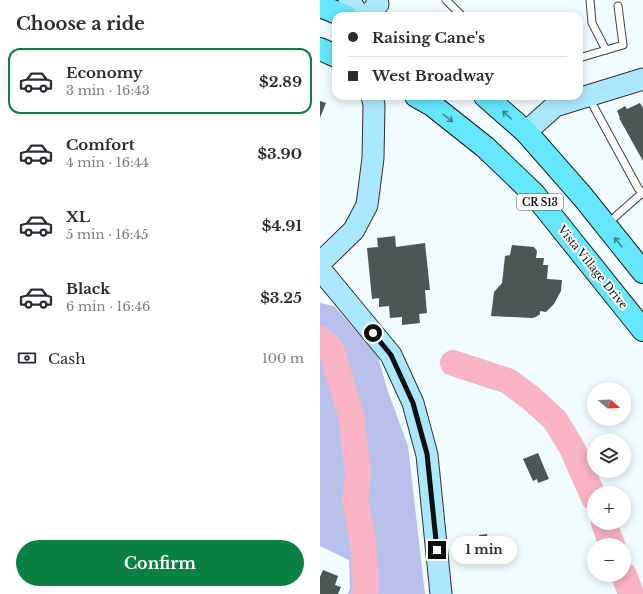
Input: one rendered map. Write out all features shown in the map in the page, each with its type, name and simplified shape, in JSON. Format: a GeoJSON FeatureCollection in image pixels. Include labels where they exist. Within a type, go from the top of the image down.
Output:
{"type":"FeatureCollection","features":[{"type":"Feature","properties":{"kind":"main road"},"geometry":{"type":"LineString","coordinates":[[320,6],[335,12]]}},
{"type":"Feature","properties":{"kind":"main road"},"geometry":{"type":"LineString","coordinates":[[320,49],[332,54]]}},
{"type":"Feature","properties":{"kind":"main road","name":"Vista Village Drive"},"geometry":{"type":"LineString","coordinates":[[423,100],[432,105],[485,147],[534,194],[643,330]]}},
{"type":"Feature","properties":{"kind":"main road","name":"CR S13"},"geometry":{"type":"LineString","coordinates":[[490,100],[526,132],[643,272]]}},
{"type":"Feature","properties":{"kind":"street"},"geometry":{"type":"LineString","coordinates":[[349,0],[356,12]]}},
{"type":"Feature","properties":{"kind":"street"},"geometry":{"type":"LineString","coordinates":[[371,12],[378,4],[377,0]]}},
{"type":"Feature","properties":{"kind":"street"},"geometry":{"type":"LineString","coordinates":[[583,98],[643,79]]}},
{"type":"Feature","properties":{"kind":"street"},"geometry":{"type":"LineString","coordinates":[[320,263],[354,230],[367,205],[373,158],[373,100]]}},
{"type":"Feature","properties":{"kind":"street"},"geometry":{"type":"LineString","coordinates":[[526,132],[555,106],[575,100]]}},
{"type":"Feature","properties":{"kind":"street"},"geometry":{"type":"LineString","coordinates":[[320,268],[391,355],[413,403],[427,454],[441,594]]}},
{"type":"Feature","properties":{"kind":"lane"},"geometry":{"type":"LineString","coordinates":[[446,0],[458,12]]}},
{"type":"Feature","properties":{"kind":"lane"},"geometry":{"type":"LineString","coordinates":[[590,0],[592,24],[606,50]]}},
{"type":"Feature","properties":{"kind":"lane"},"geometry":{"type":"LineString","coordinates":[[583,57],[623,45],[618,6]]}},
{"type":"Feature","properties":{"kind":"lane"},"geometry":{"type":"LineString","coordinates":[[588,96],[642,193],[605,225]]}},
{"type":"Feature","properties":{"kind":"shaded area"},"geometry":{"type":"Polygon","coordinates":[[[320,303],[334,306],[378,356],[387,389],[408,446],[425,594],[348,594],[350,588],[349,560],[320,546],[320,303]]]}},
{"type":"Feature","properties":{"kind":"building"},"geometry":{"type":"Polygon","coordinates":[[[320,101],[326,103],[320,118],[320,101]]]}},
{"type":"Feature","properties":{"kind":"building"},"geometry":{"type":"Polygon","coordinates":[[[640,103],[643,108],[643,161],[619,118],[617,111],[625,106],[627,109],[640,103]]]}},
{"type":"Feature","properties":{"kind":"building"},"geometry":{"type":"Polygon","coordinates":[[[395,236],[396,247],[425,243],[430,290],[425,290],[427,313],[419,314],[420,323],[402,325],[402,317],[390,318],[389,306],[379,307],[379,298],[372,299],[367,248],[378,247],[377,238],[395,236]]]}},
{"type":"Feature","properties":{"kind":"building"},"geometry":{"type":"Polygon","coordinates":[[[512,245],[534,247],[537,251],[536,258],[544,258],[543,265],[548,265],[547,279],[562,280],[561,291],[554,304],[546,312],[540,311],[540,314],[536,317],[491,316],[494,292],[502,283],[505,256],[510,255],[512,245]]]}},
{"type":"Feature","properties":{"kind":"building"},"geometry":{"type":"Polygon","coordinates":[[[538,453],[549,479],[538,483],[537,479],[533,481],[523,459],[538,453]]]}},
{"type":"Feature","properties":{"kind":"building"},"geometry":{"type":"Polygon","coordinates":[[[487,534],[489,548],[481,549],[479,535],[487,534]]]}},
{"type":"Feature","properties":{"kind":"building"},"geometry":{"type":"Polygon","coordinates":[[[323,570],[338,576],[335,585],[341,587],[338,594],[320,594],[320,577],[323,570]]]}},
{"type":"Feature","properties":{"kind":"waterway"},"geometry":{"type":"LineString","coordinates":[[320,339],[331,349],[351,415],[358,473],[355,499],[363,542],[366,588],[364,594]]}},
{"type":"Feature","properties":{"kind":"waterway"},"geometry":{"type":"LineString","coordinates":[[453,363],[508,381],[531,398],[555,420],[572,448],[589,486]]}},
{"type":"Feature","properties":{"kind":"waterway"},"geometry":{"type":"LineString","coordinates":[[607,530],[609,538]]}},
{"type":"Feature","properties":{"kind":"waterway"},"geometry":{"type":"LineString","coordinates":[[627,582],[631,594]]}},
{"type":"Feature","properties":{"kind":"route"},"geometry":{"type":"LineString","coordinates":[[373,333],[391,355],[413,403],[427,454],[437,550]]}}]}
